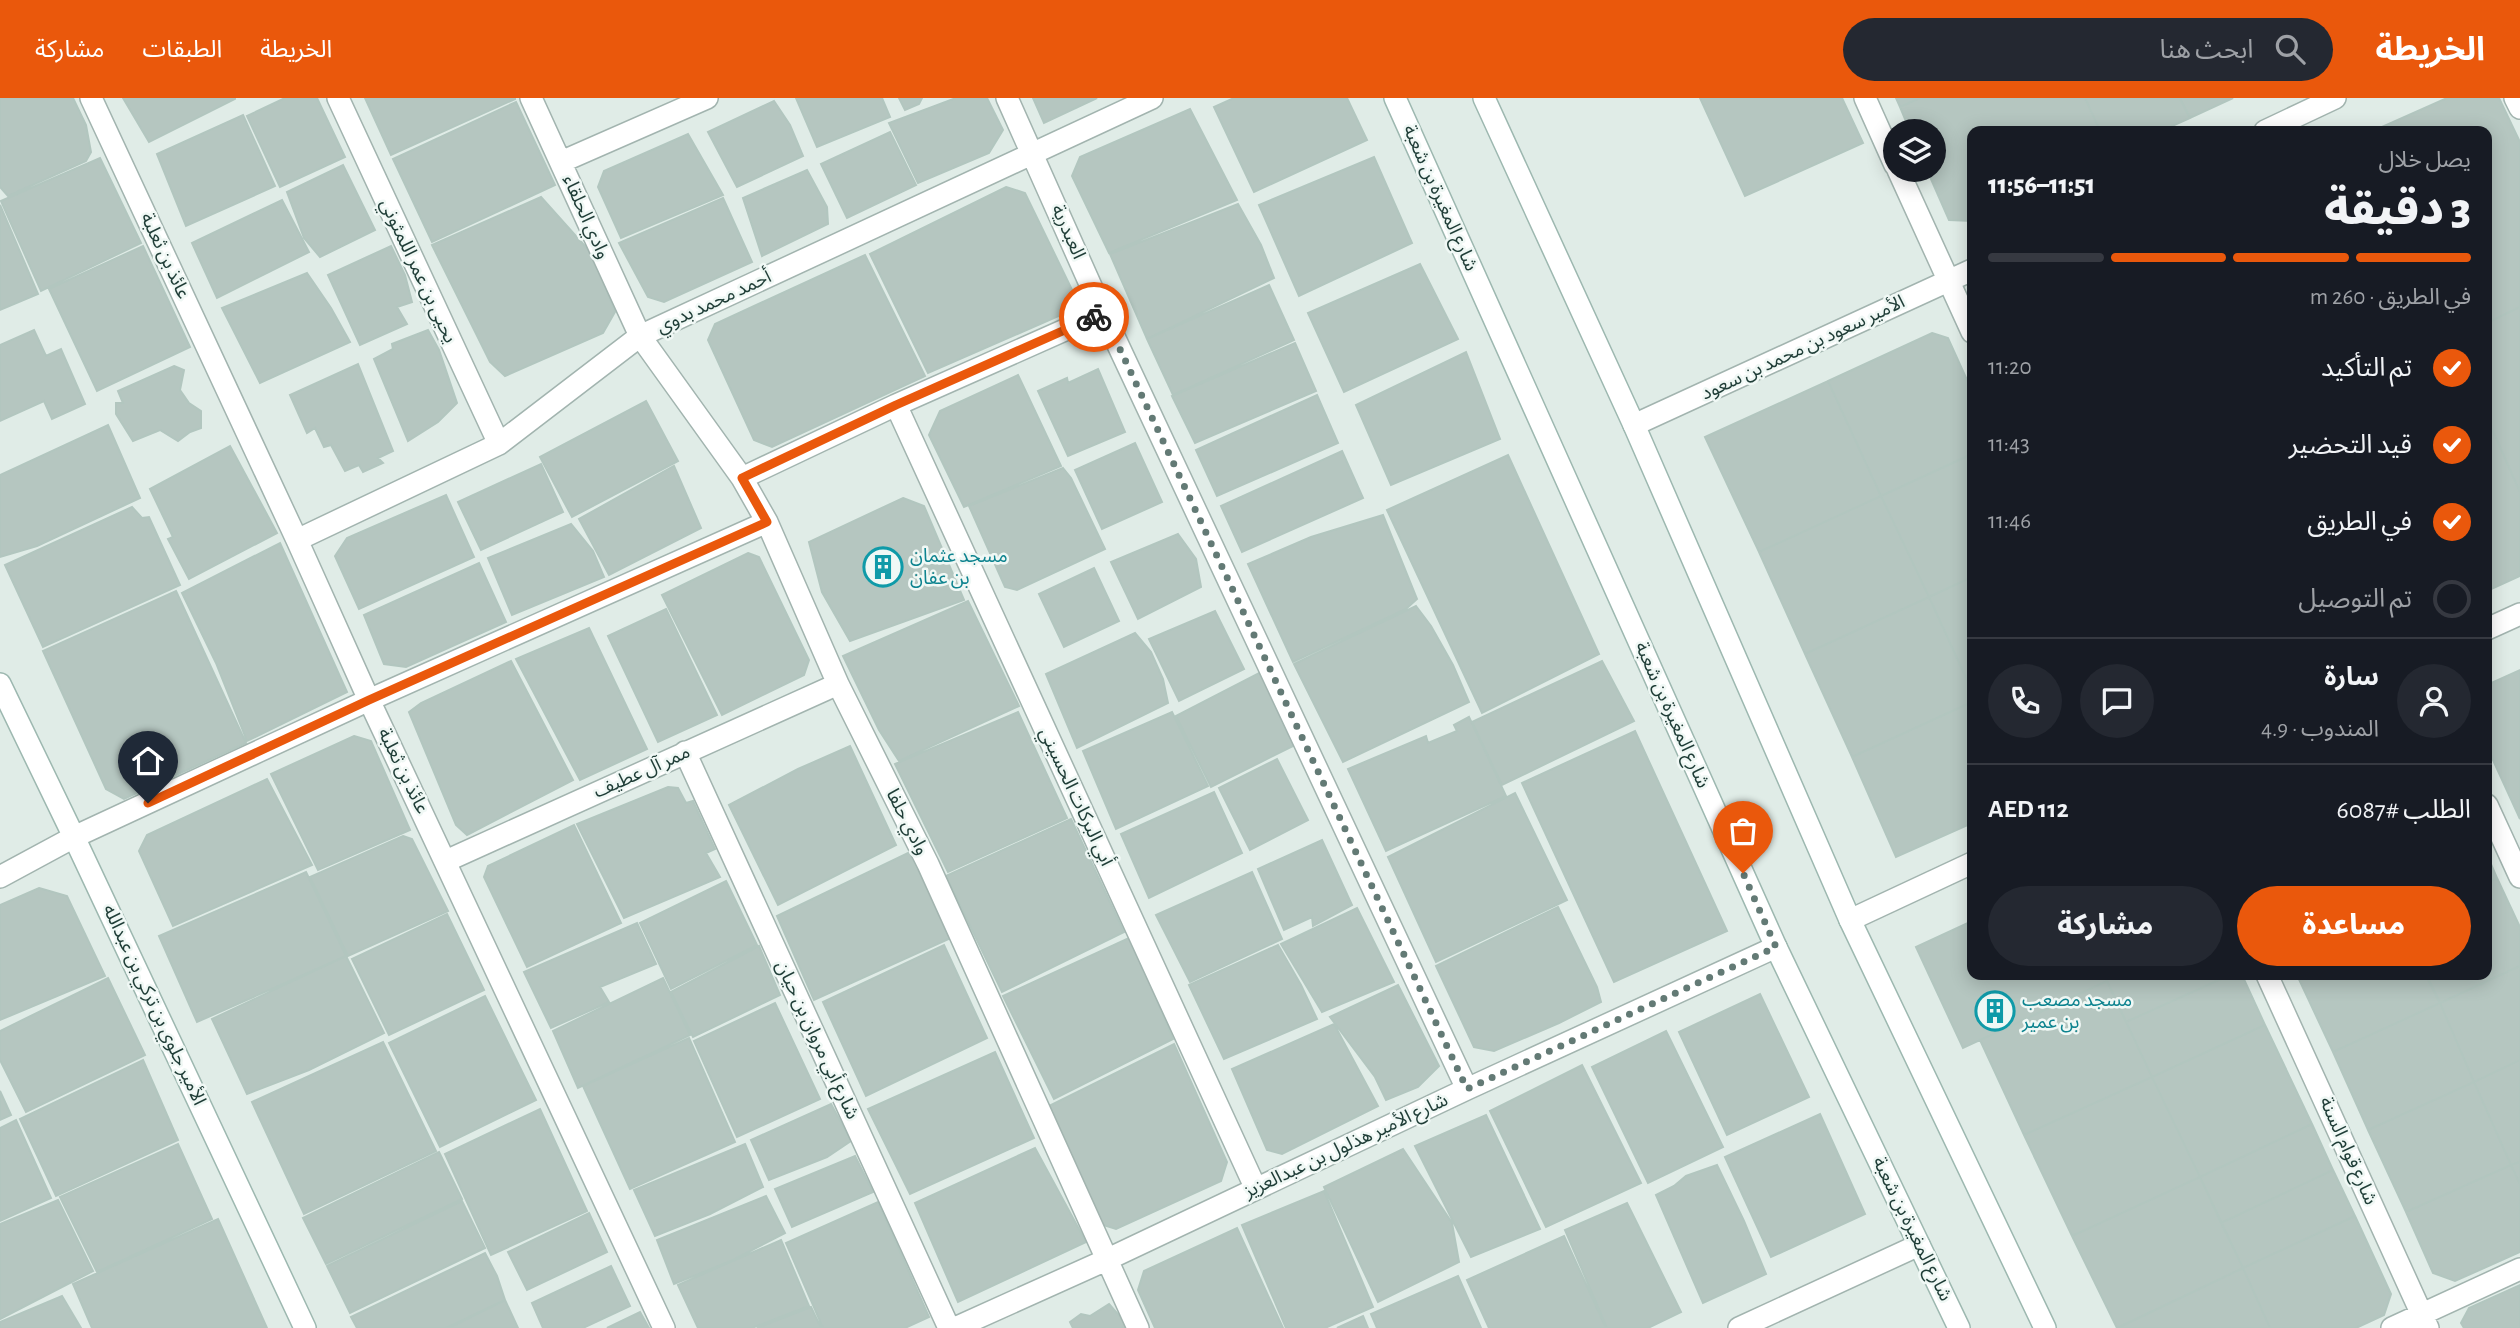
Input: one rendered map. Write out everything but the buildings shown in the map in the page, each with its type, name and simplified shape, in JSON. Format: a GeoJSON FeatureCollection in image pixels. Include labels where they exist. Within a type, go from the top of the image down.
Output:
{"type":"FeatureCollection","features":[{"type":"Feature","properties":{"kind":"street","name":"عائذ بن ثعلبة"},"geometry":{"type":"LineString","coordinates":[[91,98],[369,700],[664,1328]]}},
{"type":"Feature","properties":{"kind":"street","name":"يحيى بن عمر اللمثوني"},"geometry":{"type":"LineString","coordinates":[[338,98],[499,444]]}},
{"type":"Feature","properties":{"kind":"street","name":"وادي الحلقاء"},"geometry":{"type":"LineString","coordinates":[[531,98],[640,336]]}},
{"type":"Feature","properties":{"kind":"street"},"geometry":{"type":"LineString","coordinates":[[561,162],[707,98]]}},
{"type":"Feature","properties":{"kind":"street","name":"العبدرية"},"geometry":{"type":"LineString","coordinates":[[1007,98],[1103,313],[1467,1089]]}},
{"type":"Feature","properties":{"kind":"street","name":"أحمد محمد بدوي"},"geometry":{"type":"LineString","coordinates":[[297,540],[499,444],[640,336],[1152,98]]}},
{"type":"Feature","properties":{"kind":"street","name":"شارع المغيرة بن شعبة"},"geometry":{"type":"LineString","coordinates":[[1395,98],[1776,947],[1959,1328]]}},
{"type":"Feature","properties":{"kind":"street"},"geometry":{"type":"LineString","coordinates":[[1484,98],[1634,425],[1850,920],[2045,1328]]}},
{"type":"Feature","properties":{"kind":"street"},"geometry":{"type":"LineString","coordinates":[[1864,98],[1883,139]]}},
{"type":"Feature","properties":{"kind":"street"},"geometry":{"type":"LineString","coordinates":[[2276,126],[2335,98]]}},
{"type":"Feature","properties":{"kind":"street"},"geometry":{"type":"LineString","coordinates":[[2515,98],[2520,108]]}},
{"type":"Feature","properties":{"kind":"street"},"geometry":{"type":"LineString","coordinates":[[1904,182],[1967,321]]}},
{"type":"Feature","properties":{"kind":"street","name":"الأمير سعود بن محمد بن سعود"},"geometry":{"type":"LineString","coordinates":[[1634,425],[1967,272]]}},
{"type":"Feature","properties":{"kind":"street"},"geometry":{"type":"LineString","coordinates":[[742,478],[896,405],[1103,313]]}},
{"type":"Feature","properties":{"kind":"street","name":"وادي حلفا"},"geometry":{"type":"LineString","coordinates":[[640,336],[742,478],[767,522],[838,684],[928,864],[1138,1328]]}},
{"type":"Feature","properties":{"kind":"street","name":"أبي البركات الحسيني"},"geometry":{"type":"LineString","coordinates":[[896,405],[1256,1189]]}},
{"type":"Feature","properties":{"kind":"street"},"geometry":{"type":"LineString","coordinates":[[0,877],[74,837],[369,700],[767,522]]}},
{"type":"Feature","properties":{"kind":"street"},"geometry":{"type":"LineString","coordinates":[[2492,627],[2520,614]]}},
{"type":"Feature","properties":{"kind":"street","name":"الأمير جلوي بن تركي بن عبدالله"},"geometry":{"type":"LineString","coordinates":[[0,684],[305,1328]]}},
{"type":"Feature","properties":{"kind":"street","name":"ممر آل عطيف"},"geometry":{"type":"LineString","coordinates":[[446,861],[838,684]]}},
{"type":"Feature","properties":{"kind":"street","name":"شارع أبي مروان بن حيان"},"geometry":{"type":"LineString","coordinates":[[685,752],[949,1328]]}},
{"type":"Feature","properties":{"kind":"street"},"geometry":{"type":"LineString","coordinates":[[2492,816],[2520,877]]}},
{"type":"Feature","properties":{"kind":"street"},"geometry":{"type":"LineString","coordinates":[[1850,920],[1967,865]]}},
{"type":"Feature","properties":{"kind":"street","name":"شارع الأمير هذلول بن عبدالعزيز"},"geometry":{"type":"LineString","coordinates":[[955,1328],[1106,1261],[1467,1089],[1776,947]]}},
{"type":"Feature","properties":{"kind":"street","name":"شارع قوام السنة"},"geometry":{"type":"LineString","coordinates":[[2269,980],[2425,1321]]}},
{"type":"Feature","properties":{"kind":"street"},"geometry":{"type":"LineString","coordinates":[[1739,1328],[1919,1245]]}},
{"type":"Feature","properties":{"kind":"street"},"geometry":{"type":"LineString","coordinates":[[2392,1328],[2425,1321],[2520,1269]]}},
{"type":"Feature","properties":{"kind":"way so far"},"geometry":{"type":"LineString","coordinates":[[1094,317],[1103,313],[1467,1089],[1776,947],[1743,873]]}},
{"type":"Feature","properties":{"kind":"place","name":"مسجد عثمان بن عفان"},"geometry":{"type":"Point","coordinates":[883,567]}},
{"type":"Feature","properties":{"kind":"place","name":"مسجد مصعب بن عمير"},"geometry":{"type":"Point","coordinates":[1995,1011]}},
{"type":"Feature","properties":{"kind":"route"},"geometry":{"type":"LineString","coordinates":[[148,803],[369,700],[767,522],[742,478],[896,405],[1094,317]]}}]}
